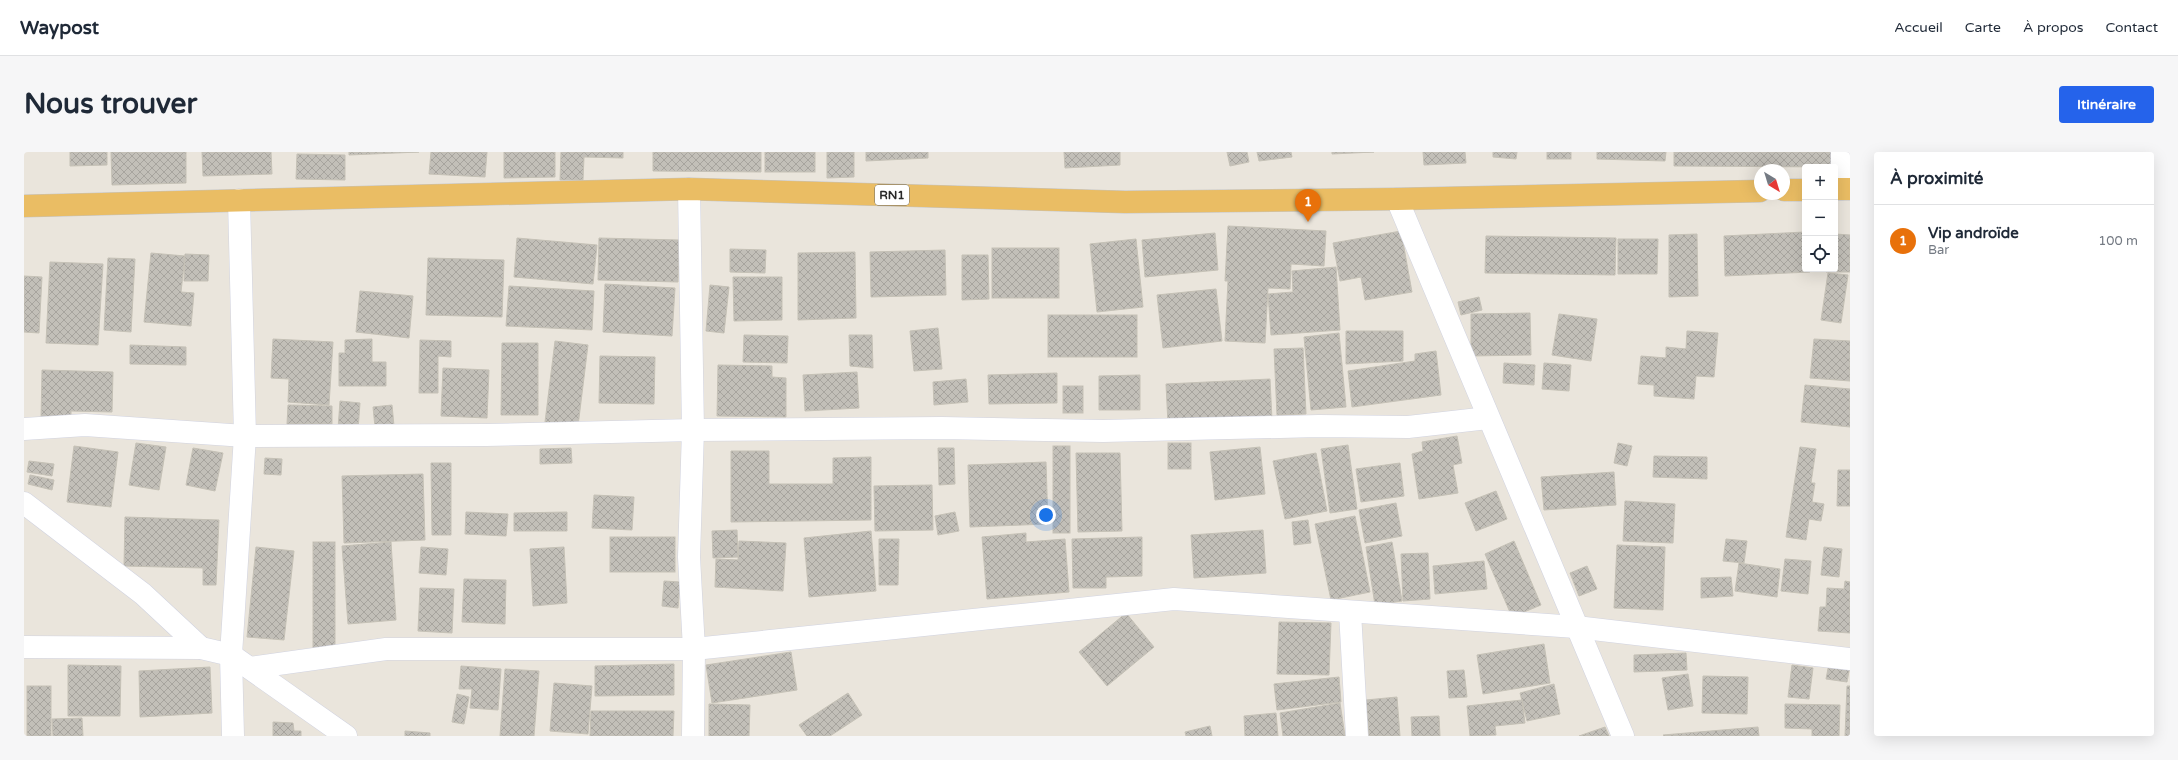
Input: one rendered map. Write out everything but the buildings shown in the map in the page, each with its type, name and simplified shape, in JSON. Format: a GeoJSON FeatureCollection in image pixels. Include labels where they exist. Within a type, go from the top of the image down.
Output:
{"type":"FeatureCollection","features":[{"type":"Feature","properties":{"kind":"highway","name":"RN1"},"geometry":{"type":"LineString","coordinates":[[24,206],[689,189],[1125,202],[1397,199],[1754,191]]}},
{"type":"Feature","properties":{"kind":"highway"},"geometry":{"type":"LineString","coordinates":[[1790,190],[1802,190]]}},
{"type":"Feature","properties":{"kind":"street"},"geometry":{"type":"LineString","coordinates":[[1842,152],[1842,189]]}},
{"type":"Feature","properties":{"kind":"street"},"geometry":{"type":"LineString","coordinates":[[689,189],[693,430],[688,557],[694,650],[693,736]]}},
{"type":"Feature","properties":{"kind":"street"},"geometry":{"type":"LineString","coordinates":[[1397,199],[1623,736]]}},
{"type":"Feature","properties":{"kind":"street"},"geometry":{"type":"LineString","coordinates":[[233,736],[231,655],[245,436],[239,200]]}},
{"type":"Feature","properties":{"kind":"street"},"geometry":{"type":"LineString","coordinates":[[24,429],[86,425],[245,436],[486,435],[693,430],[942,428],[1110,431],[1319,426],[1408,427],[1488,418]]}},
{"type":"Feature","properties":{"kind":"street"},"geometry":{"type":"LineString","coordinates":[[24,503],[144,594],[201,648]]}},
{"type":"Feature","properties":{"kind":"street"},"geometry":{"type":"LineString","coordinates":[[250,668],[386,649],[694,650],[1174,599],[1576,627],[1850,659]]}},
{"type":"Feature","properties":{"kind":"street"},"geometry":{"type":"LineString","coordinates":[[1350,612],[1357,736]]}},
{"type":"Feature","properties":{"kind":"street"},"geometry":{"type":"LineString","coordinates":[[24,647],[201,648],[231,655],[346,736]]}},
{"type":"Feature","properties":{"kind":"place","name":"Vip androïde"},"geometry":{"type":"Point","coordinates":[1308,222]}}]}
